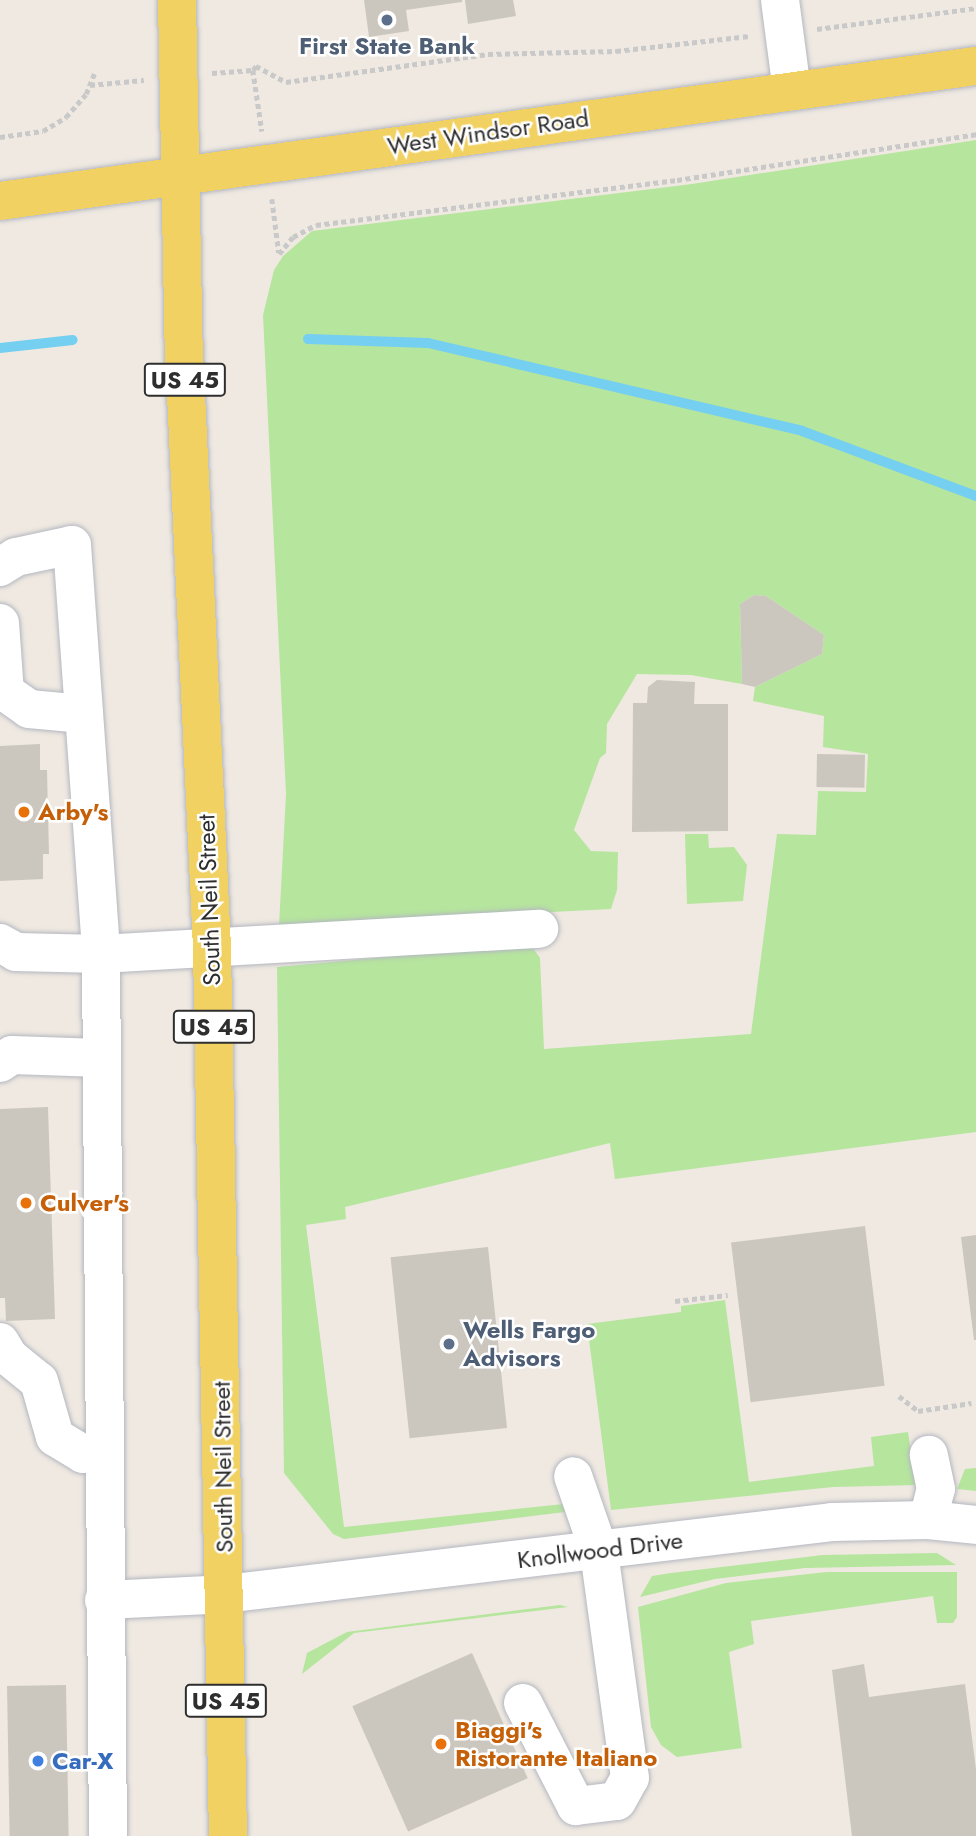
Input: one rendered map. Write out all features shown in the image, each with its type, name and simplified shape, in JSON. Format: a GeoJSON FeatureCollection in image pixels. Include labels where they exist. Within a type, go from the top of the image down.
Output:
{"type":"FeatureCollection","features":[{"type":"Feature","properties":{"kind":"main road","name":"US 45"},"geometry":{"type":"LineString","coordinates":[[177,0],[181,174]]}},
{"type":"Feature","properties":{"kind":"main road","name":"West Windsor Road"},"geometry":{"type":"LineString","coordinates":[[0,201],[976,66]]}},
{"type":"Feature","properties":{"kind":"main road","name":"South Neil Street"},"geometry":{"type":"LineString","coordinates":[[181,174],[184,352],[212,949],[228,1836]]}},
{"type":"Feature","properties":{"kind":"street"},"geometry":{"type":"LineString","coordinates":[[780,0],[792,91]]}},
{"type":"Feature","properties":{"kind":"street"},"geometry":{"type":"LineString","coordinates":[[0,567],[16,556],[72,545],[101,954],[104,1600],[108,1836]]}},
{"type":"Feature","properties":{"kind":"street"},"geometry":{"type":"LineString","coordinates":[[0,623],[5,692],[29,709],[84,714]]}},
{"type":"Feature","properties":{"kind":"street"},"geometry":{"type":"LineString","coordinates":[[0,943],[16,952],[101,954],[538,929]]}},
{"type":"Feature","properties":{"kind":"street"},"geometry":{"type":"LineString","coordinates":[[0,1063],[12,1055],[101,1058]]}},
{"type":"Feature","properties":{"kind":"street"},"geometry":{"type":"LineString","coordinates":[[0,1342],[9,1357],[39,1381],[55,1437],[83,1454],[104,1454]]}},
{"type":"Feature","properties":{"kind":"street"},"geometry":{"type":"LineString","coordinates":[[928,1520],[936,1489],[929,1455]]}},
{"type":"Feature","properties":{"kind":"street"},"geometry":{"type":"LineString","coordinates":[[523,1703],[576,1806],[617,1801],[630,1779],[599,1551],[573,1476]]}},
{"type":"Feature","properties":{"kind":"street","name":"Knollwood Drive"},"geometry":{"type":"LineString","coordinates":[[104,1600],[225,1594],[832,1521],[928,1520],[976,1525]]}},
{"type":"Feature","properties":{"kind":"path"},"geometry":{"type":"LineString","coordinates":[[836,26],[976,8]]}},
{"type":"Feature","properties":{"kind":"path"},"geometry":{"type":"LineString","coordinates":[[90,85],[253,70],[256,66],[286,82],[488,54],[616,51],[735,38]]}},
{"type":"Feature","properties":{"kind":"path"},"geometry":{"type":"LineString","coordinates":[[253,70],[279,254],[293,237],[316,225],[677,180],[976,134]]}},
{"type":"Feature","properties":{"kind":"path"},"geometry":{"type":"LineString","coordinates":[[0,137],[43,131],[66,117],[90,85],[94,75]]}},
{"type":"Feature","properties":{"kind":"path"},"geometry":{"type":"LineString","coordinates":[[675,1301],[728,1295]]}},
{"type":"Feature","properties":{"kind":"path"},"geometry":{"type":"LineString","coordinates":[[899,1396],[918,1411],[971,1403]]}},
{"type":"Feature","properties":{"kind":"green space"},"geometry":{"type":"Polygon","coordinates":[[[976,140],[976,1132],[615,1179],[610,1143],[345,1207],[346,1219],[306,1225],[344,1527],[564,1504],[565,1512],[344,1539],[333,1534],[284,1473],[277,967],[530,944],[540,958],[544,1049],[751,1034],[777,834],[816,835],[818,791],[866,792],[868,754],[823,747],[824,716],[753,701],[755,687],[822,654],[824,635],[766,596],[754,595],[740,604],[742,684],[691,675],[637,674],[607,724],[606,753],[600,758],[574,830],[591,851],[618,852],[617,890],[611,909],[279,926],[286,794],[263,315],[274,270],[283,256],[312,231],[692,184],[976,140]]]}},
{"type":"Feature","properties":{"kind":"green space"},"geometry":{"type":"Polygon","coordinates":[[[685,834],[708,834],[709,848],[734,847],[747,865],[743,901],[687,904],[685,834]]]}},
{"type":"Feature","properties":{"kind":"green space"},"geometry":{"type":"Polygon","coordinates":[[[725,1300],[749,1482],[874,1466],[871,1437],[908,1432],[916,1485],[833,1487],[611,1510],[587,1324],[681,1312],[681,1306],[725,1300]]]}},
{"type":"Feature","properties":{"kind":"green space"},"geometry":{"type":"Polygon","coordinates":[[[976,1468],[976,1491],[957,1489],[965,1469],[976,1468]]]}},
{"type":"Feature","properties":{"kind":"green space"},"geometry":{"type":"Polygon","coordinates":[[[937,1553],[956,1565],[805,1568],[715,1579],[640,1597],[652,1576],[671,1573],[823,1555],[937,1553]]]}},
{"type":"Feature","properties":{"kind":"green space"},"geometry":{"type":"Polygon","coordinates":[[[827,1572],[957,1572],[957,1617],[953,1623],[937,1623],[933,1596],[751,1621],[754,1644],[729,1652],[742,1748],[677,1757],[661,1745],[651,1727],[638,1607],[726,1583],[827,1572]]]}},
{"type":"Feature","properties":{"kind":"green space"},"geometry":{"type":"Polygon","coordinates":[[[560,1605],[568,1607],[354,1633],[302,1674],[307,1653],[347,1632],[560,1605]]]}},
{"type":"Feature","properties":{"kind":"building","name":"First State Bank"},"geometry":{"type":"Polygon","coordinates":[[[364,0],[462,2],[406,10],[409,31],[369,37],[364,0]]]}},
{"type":"Feature","properties":{"kind":"building"},"geometry":{"type":"Polygon","coordinates":[[[465,0],[513,0],[516,16],[468,24],[465,0]]]}},
{"type":"Feature","properties":{"kind":"building"},"geometry":{"type":"Polygon","coordinates":[[[754,595],[766,596],[824,635],[822,654],[755,687],[742,684],[740,604],[754,595]]]}},
{"type":"Feature","properties":{"kind":"building"},"geometry":{"type":"Polygon","coordinates":[[[657,680],[695,682],[694,704],[728,704],[728,831],[632,832],[633,703],[647,703],[648,687],[657,680]]]}},
{"type":"Feature","properties":{"kind":"building","name":"Arby's"},"geometry":{"type":"Polygon","coordinates":[[[40,744],[40,770],[47,770],[49,854],[43,854],[43,879],[0,881],[0,746],[40,744]]]}},
{"type":"Feature","properties":{"kind":"building"},"geometry":{"type":"Polygon","coordinates":[[[817,754],[865,755],[864,788],[816,787],[817,754]]]}},
{"type":"Feature","properties":{"kind":"building","name":"Culver's"},"geometry":{"type":"Polygon","coordinates":[[[48,1107],[55,1319],[6,1321],[5,1298],[0,1298],[0,1109],[48,1107]]]}},
{"type":"Feature","properties":{"kind":"building"},"geometry":{"type":"Polygon","coordinates":[[[865,1226],[885,1386],[751,1402],[731,1242],[865,1226]]]}},
{"type":"Feature","properties":{"kind":"building"},"geometry":{"type":"Polygon","coordinates":[[[976,1235],[976,1340],[974,1340],[961,1237],[976,1235]]]}},
{"type":"Feature","properties":{"kind":"building","name":"Wells Fargo Advisors"},"geometry":{"type":"Polygon","coordinates":[[[488,1247],[507,1428],[410,1438],[391,1257],[488,1247]]]}},
{"type":"Feature","properties":{"kind":"building","name":"Biaggi's Ristorante Italiano"},"geometry":{"type":"Polygon","coordinates":[[[472,1653],[528,1778],[408,1831],[352,1706],[472,1653]]]}},
{"type":"Feature","properties":{"kind":"building"},"geometry":{"type":"Polygon","coordinates":[[[864,1664],[869,1697],[965,1684],[976,1769],[976,1836],[852,1836],[832,1670],[864,1664]]]}},
{"type":"Feature","properties":{"kind":"building","name":"Car-X"},"geometry":{"type":"Polygon","coordinates":[[[66,1685],[69,1836],[10,1836],[7,1686],[66,1685]]]}},
{"type":"Feature","properties":{"kind":"waterway"},"geometry":{"type":"LineString","coordinates":[[308,339],[428,343],[802,431],[976,496]]}},
{"type":"Feature","properties":{"kind":"waterway"},"geometry":{"type":"LineString","coordinates":[[0,348],[73,340]]}},
{"type":"Feature","properties":{"kind":"place","name":"First State Bank"},"geometry":{"type":"Point","coordinates":[387,20]}},
{"type":"Feature","properties":{"kind":"place","name":"Arby's"},"geometry":{"type":"Point","coordinates":[24,812]}},
{"type":"Feature","properties":{"kind":"place","name":"Culver's"},"geometry":{"type":"Point","coordinates":[26,1203]}},
{"type":"Feature","properties":{"kind":"place","name":"Wells Fargo Advisors"},"geometry":{"type":"Point","coordinates":[449,1344]}},
{"type":"Feature","properties":{"kind":"place","name":"Biaggi's Ristorante Italiano"},"geometry":{"type":"Point","coordinates":[441,1744]}},
{"type":"Feature","properties":{"kind":"place","name":"Car-X"},"geometry":{"type":"Point","coordinates":[38,1761]}}]}
